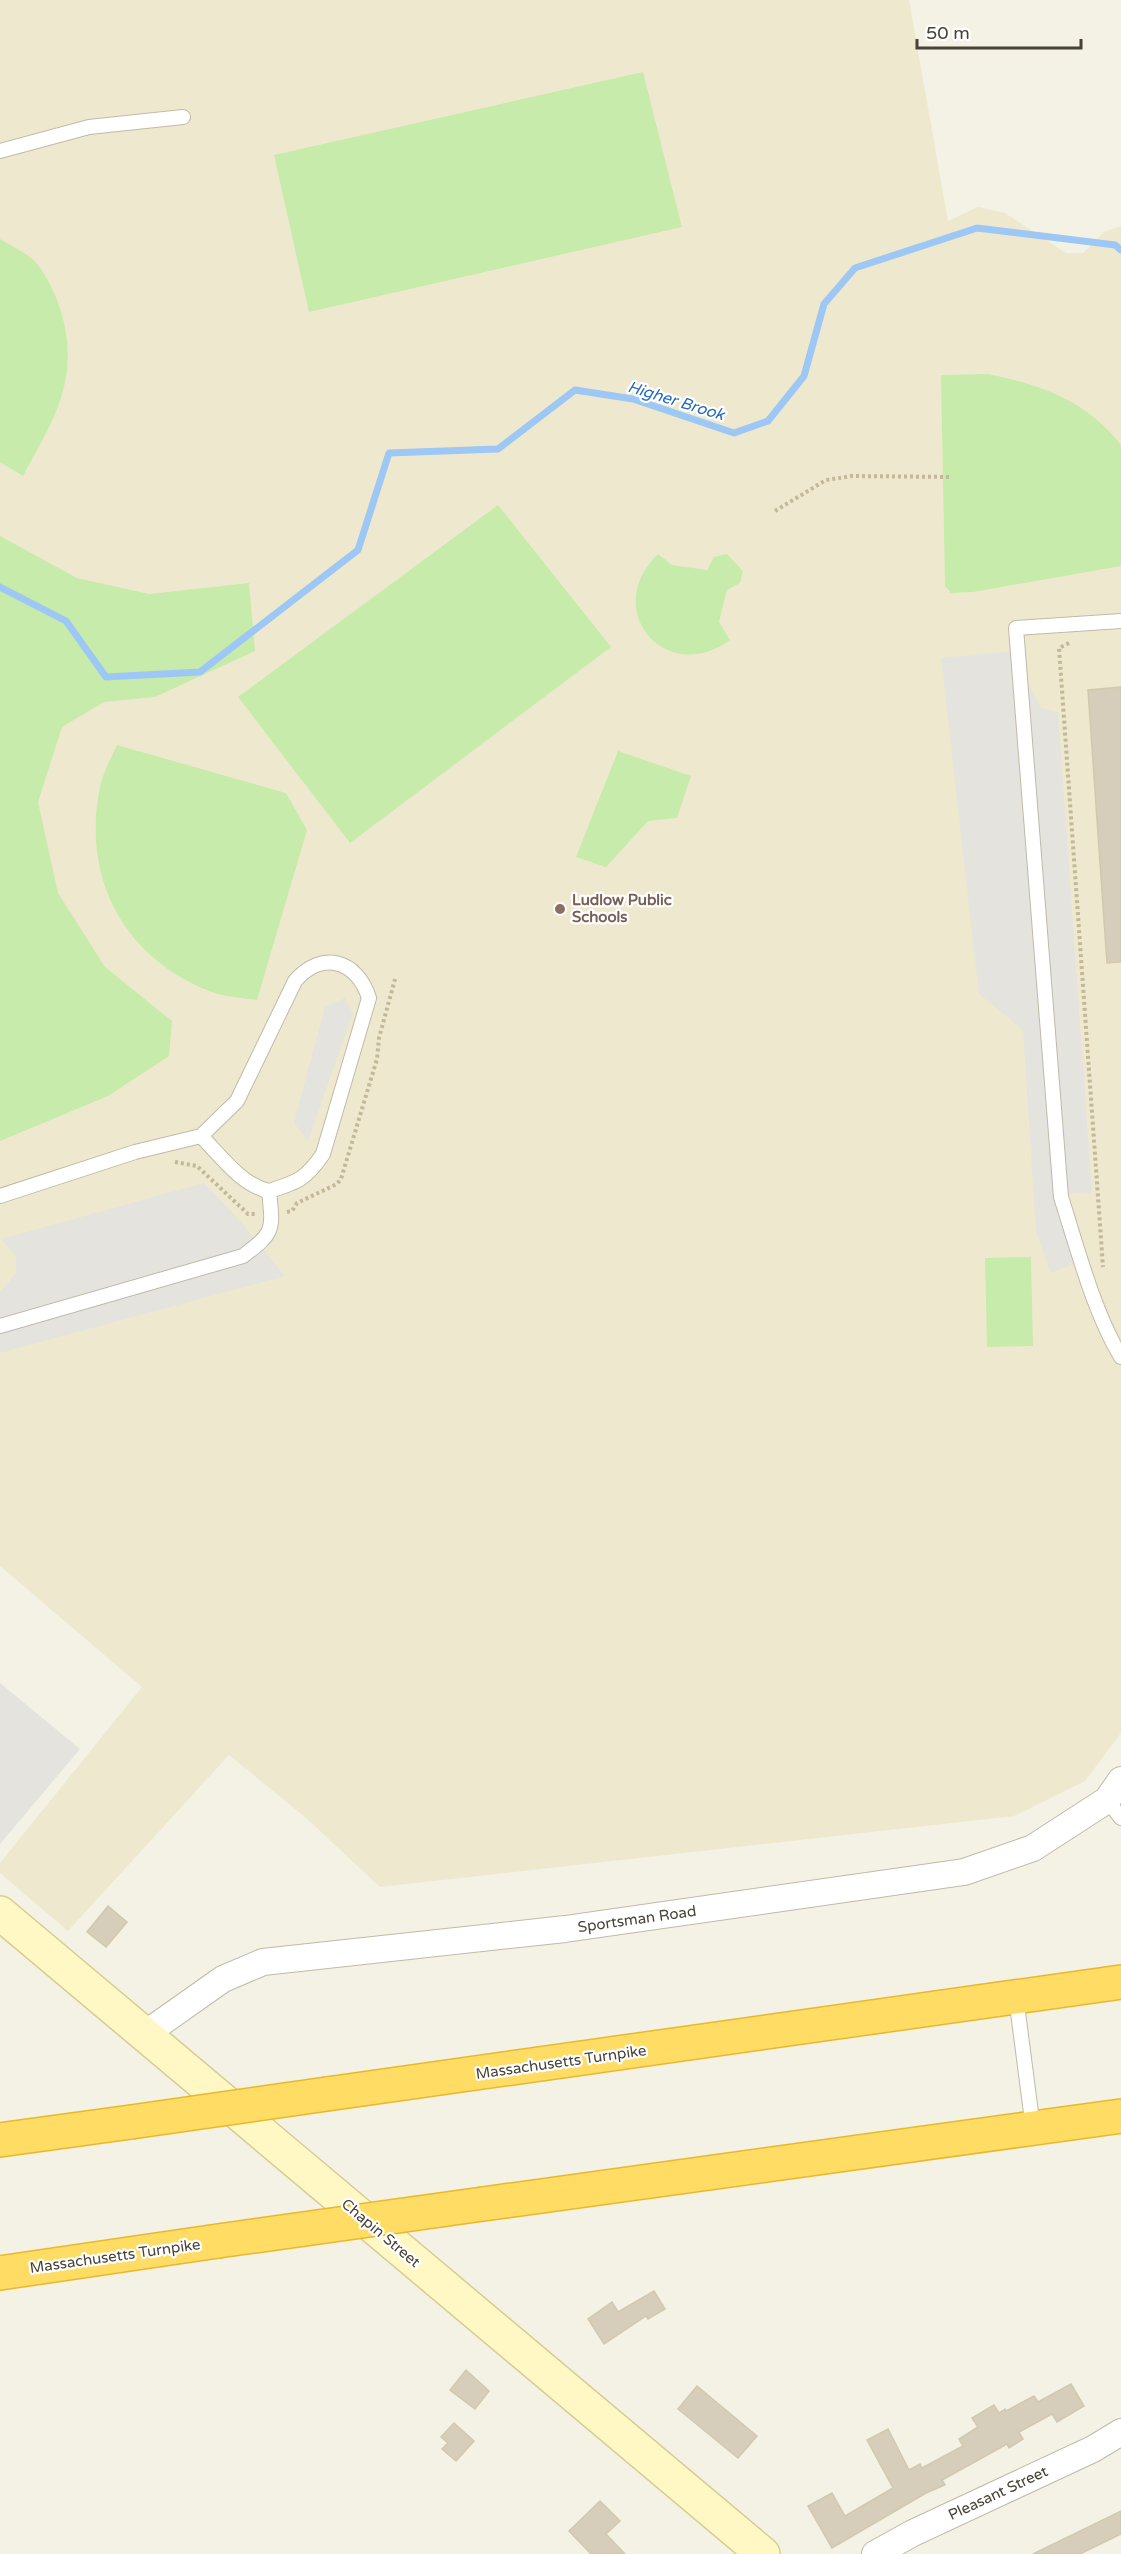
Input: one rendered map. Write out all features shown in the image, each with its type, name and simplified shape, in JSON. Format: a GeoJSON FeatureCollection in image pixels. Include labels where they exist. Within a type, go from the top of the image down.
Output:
{"type":"FeatureCollection","features":[{"type":"Feature","properties":{"kind":"highway","name":"Massachusetts Turnpike"},"geometry":{"type":"LineString","coordinates":[[0,2140],[1121,1982]]}},
{"type":"Feature","properties":{"kind":"highway","name":"Massachusetts Turnpike"},"geometry":{"type":"LineString","coordinates":[[0,2272],[1121,2116]]}},
{"type":"Feature","properties":{"kind":"main road","name":"Chapin Street"},"geometry":{"type":"LineString","coordinates":[[0,1913],[763,2554]]}},
{"type":"Feature","properties":{"kind":"street","name":"Sportsman Road"},"geometry":{"type":"LineString","coordinates":[[145,2034],[224,1979],[263,1962],[565,1929],[964,1872],[1033,1848],[1116,1799]]}},
{"type":"Feature","properties":{"kind":"street","name":"Pleasant Street"},"geometry":{"type":"LineString","coordinates":[[875,2554],[913,2533],[1093,2449],[1121,2432]]}},
{"type":"Feature","properties":{"kind":"lane"},"geometry":{"type":"LineString","coordinates":[[0,151],[89,127],[183,117]]}},
{"type":"Feature","properties":{"kind":"lane"},"geometry":{"type":"LineString","coordinates":[[1121,621],[1016,628],[1061,1197],[1081,1261],[1113,1344],[1121,1357]]}},
{"type":"Feature","properties":{"kind":"lane"},"geometry":{"type":"LineString","coordinates":[[0,1196],[135,1152],[201,1136],[237,1101],[295,981],[305,969],[324,963],[343,965],[358,974],[369,998],[323,1154],[309,1174],[291,1184],[269,1191],[257,1188],[240,1175],[201,1136]]}},
{"type":"Feature","properties":{"kind":"lane"},"geometry":{"type":"LineString","coordinates":[[0,1326],[243,1256],[267,1238],[271,1213],[269,1191]]}},
{"type":"Feature","properties":{"kind":"lane"},"geometry":{"type":"LineString","coordinates":[[1016,1997],[1033,2128]]}},
{"type":"Feature","properties":{"kind":"path"},"geometry":{"type":"LineString","coordinates":[[775,512],[826,480],[852,476],[951,477]]}},
{"type":"Feature","properties":{"kind":"path"},"geometry":{"type":"LineString","coordinates":[[1074,640],[1059,648],[1103,1266],[1106,1277]]}},
{"type":"Feature","properties":{"kind":"path"},"geometry":{"type":"LineString","coordinates":[[165,1163],[188,1163],[197,1166],[248,1214],[292,1211],[297,1203],[337,1185],[341,1179],[377,1059],[379,1038],[394,979]]}},
{"type":"Feature","properties":{"kind":"shaded area","name":"Ludlow Public Schools"},"geometry":{"type":"Polygon","coordinates":[[[0,0],[909,0],[948,221],[978,207],[1005,213],[1066,253],[1083,253],[1104,232],[1121,226],[1121,1733],[1085,1781],[1014,1816],[380,1887],[305,1817],[229,1755],[68,1931],[0,1873],[0,1863],[142,1687],[0,1566],[0,0]]]}},
{"type":"Feature","properties":{"kind":"shaded area"},"geometry":{"type":"Polygon","coordinates":[[[1012,651],[1041,708],[1058,712],[1092,1193],[1076,1193],[1062,1197],[1081,1261],[1051,1273],[1036,1231],[1023,1030],[979,994],[941,658],[1012,651]]]}},
{"type":"Feature","properties":{"kind":"shaded area"},"geometry":{"type":"Polygon","coordinates":[[[345,998],[353,1013],[308,1141],[294,1123],[325,1007],[345,998]]]}},
{"type":"Feature","properties":{"kind":"shaded area"},"geometry":{"type":"Polygon","coordinates":[[[204,1183],[242,1223],[285,1276],[0,1353],[0,1292],[16,1273],[16,1256],[1,1239],[204,1183]]]}},
{"type":"Feature","properties":{"kind":"shaded area"},"geometry":{"type":"Polygon","coordinates":[[[0,1683],[80,1749],[0,1844],[0,1683]]]}},
{"type":"Feature","properties":{"kind":"green space"},"geometry":{"type":"Polygon","coordinates":[[[643,72],[682,227],[309,312],[274,155],[643,72]]]}},
{"type":"Feature","properties":{"kind":"green space"},"geometry":{"type":"Polygon","coordinates":[[[0,239],[30,257],[42,270],[58,302],[67,339],[68,360],[60,399],[53,418],[23,476],[0,462],[0,239]]]}},
{"type":"Feature","properties":{"kind":"green space"},"geometry":{"type":"Polygon","coordinates":[[[988,374],[1044,389],[1078,406],[1093,416],[1121,445],[1121,566],[973,592],[951,593],[945,586],[941,375],[988,374]]]}},
{"type":"Feature","properties":{"kind":"green space"},"geometry":{"type":"Polygon","coordinates":[[[498,505],[611,647],[350,843],[238,697],[498,505]]]}},
{"type":"Feature","properties":{"kind":"green space"},"geometry":{"type":"Polygon","coordinates":[[[0,536],[77,578],[149,594],[249,583],[255,651],[155,697],[104,702],[62,727],[38,802],[58,893],[105,967],[172,1021],[169,1056],[108,1096],[0,1141],[0,536]]]}},
{"type":"Feature","properties":{"kind":"green space"},"geometry":{"type":"Polygon","coordinates":[[[658,554],[672,565],[707,570],[714,557],[727,554],[743,571],[740,583],[727,590],[719,622],[730,640],[706,652],[684,654],[664,648],[648,636],[638,618],[636,598],[642,576],[658,554]]]}},
{"type":"Feature","properties":{"kind":"green space"},"geometry":{"type":"Polygon","coordinates":[[[117,745],[286,793],[307,830],[257,1000],[217,994],[181,977],[155,959],[133,937],[116,912],[104,884],[97,853],[96,821],[101,782],[117,745]]]}},
{"type":"Feature","properties":{"kind":"green space"},"geometry":{"type":"Polygon","coordinates":[[[618,751],[691,776],[677,818],[648,821],[606,867],[576,857],[618,751]]]}},
{"type":"Feature","properties":{"kind":"green space"},"geometry":{"type":"Polygon","coordinates":[[[1031,1257],[1033,1346],[987,1347],[985,1258],[1031,1257]]]}},
{"type":"Feature","properties":{"kind":"building"},"geometry":{"type":"Polygon","coordinates":[[[1121,687],[1121,962],[1107,963],[1088,690],[1121,687]]]}},
{"type":"Feature","properties":{"kind":"building"},"geometry":{"type":"Polygon","coordinates":[[[108,1906],[127,1922],[106,1947],[87,1932],[108,1906]]]}},
{"type":"Feature","properties":{"kind":"building"},"geometry":{"type":"Polygon","coordinates":[[[654,2291],[665,2309],[648,2319],[646,2316],[604,2344],[588,2319],[612,2302],[618,2312],[654,2291]]]}},
{"type":"Feature","properties":{"kind":"building"},"geometry":{"type":"Polygon","coordinates":[[[466,2370],[489,2391],[475,2409],[450,2390],[466,2370]]]}},
{"type":"Feature","properties":{"kind":"building"},"geometry":{"type":"Polygon","coordinates":[[[1071,2384],[1084,2406],[1057,2422],[1052,2414],[1019,2432],[1023,2439],[1009,2448],[1007,2444],[942,2480],[945,2485],[926,2493],[832,2548],[808,2506],[832,2493],[845,2516],[893,2488],[867,2440],[888,2429],[909,2470],[920,2464],[922,2468],[963,2446],[959,2439],[978,2427],[972,2418],[994,2405],[999,2413],[1034,2396],[1038,2402],[1071,2384]]]}},
{"type":"Feature","properties":{"kind":"building"},"geometry":{"type":"Polygon","coordinates":[[[697,2386],[757,2436],[738,2458],[678,2409],[697,2386]]]}},
{"type":"Feature","properties":{"kind":"building"},"geometry":{"type":"Polygon","coordinates":[[[454,2423],[474,2441],[456,2461],[442,2449],[448,2443],[441,2437],[454,2423]]]}},
{"type":"Feature","properties":{"kind":"building"},"geometry":{"type":"Polygon","coordinates":[[[600,2501],[620,2521],[606,2534],[625,2554],[591,2554],[569,2531],[600,2501]]]}},
{"type":"Feature","properties":{"kind":"building"},"geometry":{"type":"Polygon","coordinates":[[[1121,2511],[1121,2534],[1080,2554],[1033,2554],[1121,2511]]]}},
{"type":"Feature","properties":{"kind":"waterway","name":"Higher Brook"},"geometry":{"type":"LineString","coordinates":[[0,587],[66,621],[106,677],[200,672],[358,550],[389,453],[498,449],[575,390],[633,399],[734,433],[768,421],[804,376],[824,304],[855,268],[977,228],[1115,245],[1121,250]]}},
{"type":"Feature","properties":{"kind":"place","name":"Ludlow Public Schools"},"geometry":{"type":"Point","coordinates":[560,909]}}]}
